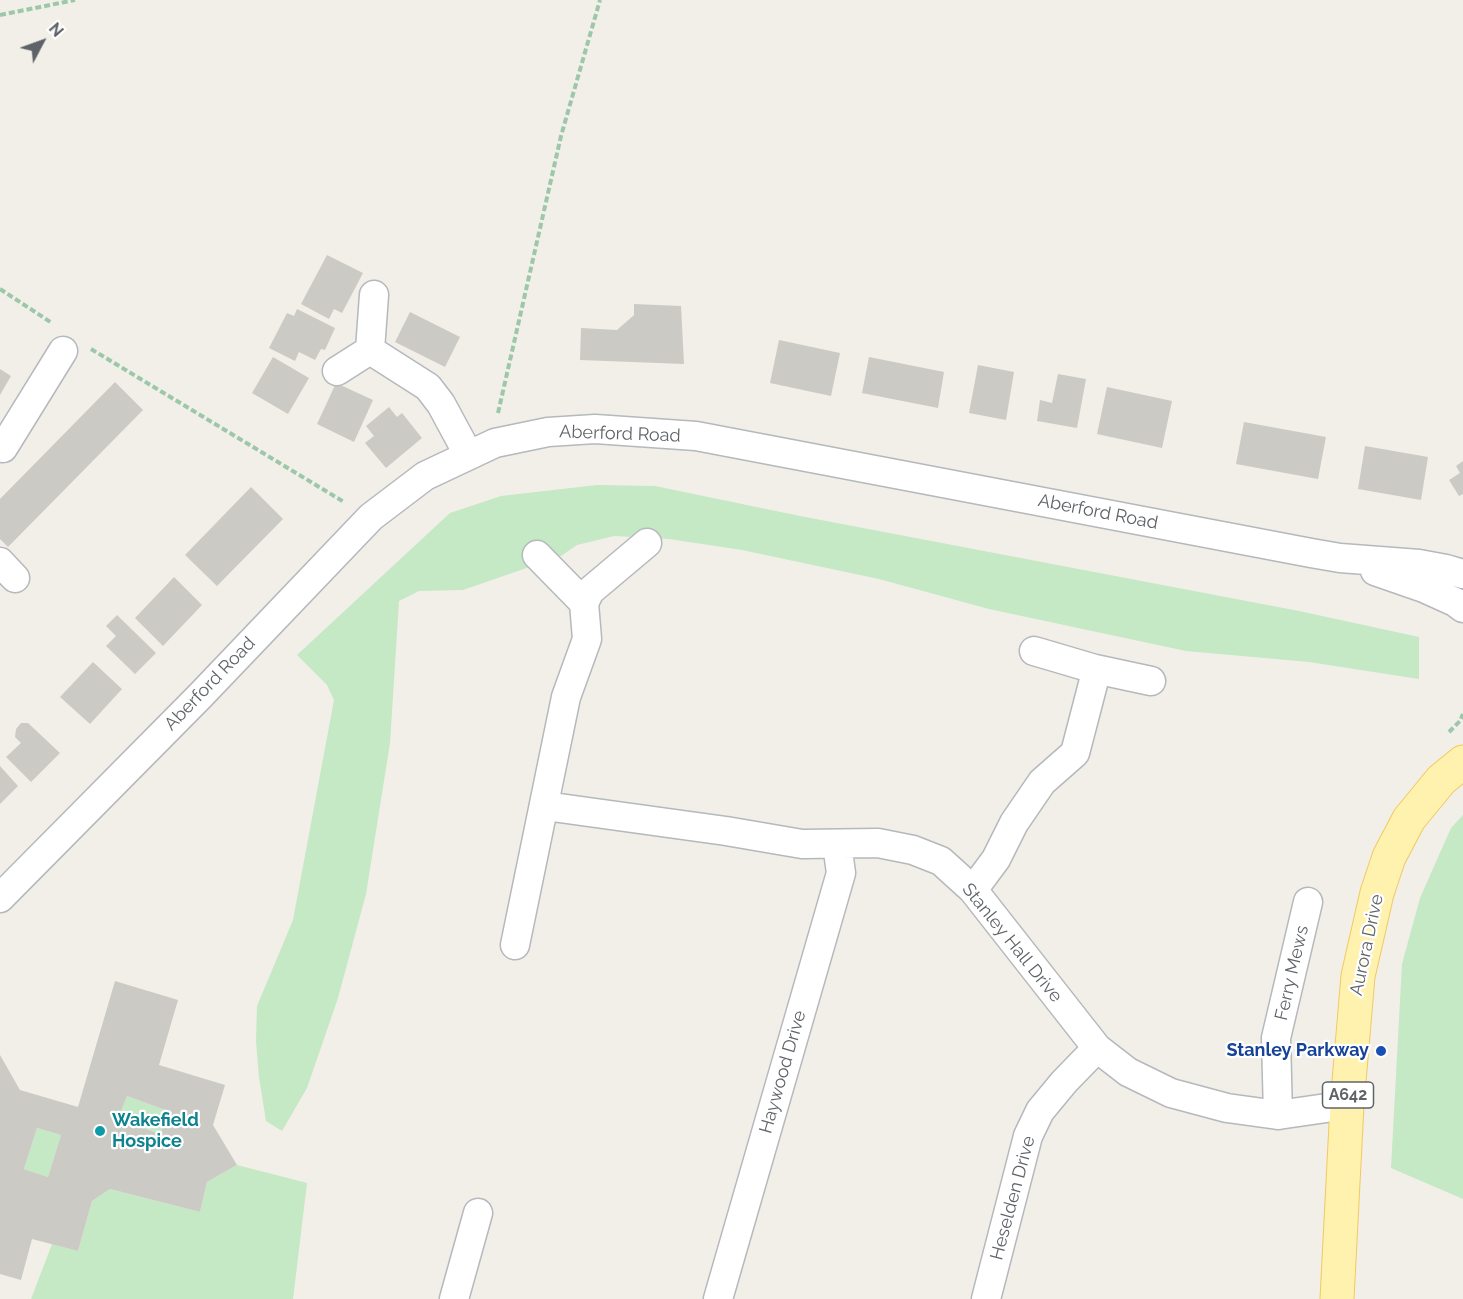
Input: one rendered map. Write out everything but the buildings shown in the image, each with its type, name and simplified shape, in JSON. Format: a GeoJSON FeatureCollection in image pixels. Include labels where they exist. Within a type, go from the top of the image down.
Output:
{"type":"FeatureCollection","features":[{"type":"Feature","properties":{"kind":"main road","name":"Aurora Drive"},"geometry":{"type":"LineString","coordinates":[[1337,1299],[1347,1105],[1358,976],[1377,893],[1389,857],[1409,819],[1441,780],[1463,762]]}},
{"type":"Feature","properties":{"kind":"street"},"geometry":{"type":"LineString","coordinates":[[370,350],[374,295]]}},
{"type":"Feature","properties":{"kind":"street"},"geometry":{"type":"LineString","coordinates":[[1,448],[69,341]]}},
{"type":"Feature","properties":{"kind":"street"},"geometry":{"type":"LineString","coordinates":[[337,371],[370,350]]}},
{"type":"Feature","properties":{"kind":"street"},"geometry":{"type":"LineString","coordinates":[[370,350],[428,387],[441,404],[468,454]]}},
{"type":"Feature","properties":{"kind":"street","name":"Aberford Road"},"geometry":{"type":"LineString","coordinates":[[2,894],[200,696],[371,517],[425,476],[495,443],[548,432],[595,429],[696,436],[1340,558]]}},
{"type":"Feature","properties":{"kind":"street"},"geometry":{"type":"LineString","coordinates":[[515,945],[566,698],[587,639],[584,603],[590,591],[647,543]]}},
{"type":"Feature","properties":{"kind":"street"},"geometry":{"type":"LineString","coordinates":[[537,555],[584,603]]}},
{"type":"Feature","properties":{"kind":"street"},"geometry":{"type":"LineString","coordinates":[[1340,558],[1419,564],[1463,574]]}},
{"type":"Feature","properties":{"kind":"street"},"geometry":{"type":"LineString","coordinates":[[1340,558],[1424,588],[1463,608]]}},
{"type":"Feature","properties":{"kind":"street"},"geometry":{"type":"LineString","coordinates":[[1034,651],[1095,669],[1151,681]]}},
{"type":"Feature","properties":{"kind":"street"},"geometry":{"type":"LineString","coordinates":[[973,890],[996,860],[1014,823],[1042,782],[1075,753],[1095,669]]}},
{"type":"Feature","properties":{"kind":"street","name":"Stanley Hall Drive"},"geometry":{"type":"LineString","coordinates":[[545,806],[802,844],[878,843],[913,850],[940,861],[973,890],[1097,1048],[1128,1072],[1171,1093],[1227,1108],[1278,1115],[1347,1105]]}},
{"type":"Feature","properties":{"kind":"street","name":"Haywood Drive"},"geometry":{"type":"LineString","coordinates":[[718,1299],[840,873],[837,844]]}},
{"type":"Feature","properties":{"kind":"street","name":"Ferry Mews"},"geometry":{"type":"LineString","coordinates":[[1278,1115],[1276,1038],[1308,902]]}},
{"type":"Feature","properties":{"kind":"street","name":"Heselden Drive"},"geometry":{"type":"LineString","coordinates":[[986,1299],[1028,1136],[1040,1111],[1097,1048]]}},
{"type":"Feature","properties":{"kind":"street"},"geometry":{"type":"LineString","coordinates":[[454,1299],[478,1213]]}},
{"type":"Feature","properties":{"kind":"path"},"geometry":{"type":"LineString","coordinates":[[0,15],[75,0]]}},
{"type":"Feature","properties":{"kind":"path"},"geometry":{"type":"LineString","coordinates":[[495,443],[495,428],[561,136],[600,0]]}},
{"type":"Feature","properties":{"kind":"path"},"geometry":{"type":"LineString","coordinates":[[0,289],[69,341],[371,517]]}},
{"type":"Feature","properties":{"kind":"green space"},"geometry":{"type":"Polygon","coordinates":[[[597,485],[655,486],[800,516],[1299,611],[1419,637],[1419,679],[1309,662],[1186,651],[989,609],[879,579],[742,550],[669,539],[614,536],[577,545],[561,556],[463,590],[419,591],[399,601],[390,743],[366,894],[338,998],[307,1088],[282,1131],[266,1121],[256,1041],[257,1006],[293,920],[334,700],[327,685],[297,655],[450,513],[501,496],[597,485]]]}},
{"type":"Feature","properties":{"kind":"green space"},"geometry":{"type":"Polygon","coordinates":[[[1463,815],[1463,1199],[1391,1168],[1402,964],[1420,898],[1451,828],[1463,815]]]}},
{"type":"Feature","properties":{"kind":"green space"},"geometry":{"type":"Polygon","coordinates":[[[127,1096],[168,1111],[160,1134],[118,1119],[127,1096]]]}},
{"type":"Feature","properties":{"kind":"green space"},"geometry":{"type":"Polygon","coordinates":[[[37,1128],[61,1135],[48,1177],[24,1169],[37,1128]]]}},
{"type":"Feature","properties":{"kind":"green space"},"geometry":{"type":"Polygon","coordinates":[[[237,1165],[307,1183],[293,1299],[31,1299],[52,1244],[78,1251],[92,1201],[110,1189],[200,1212],[207,1182],[237,1165]]]}},
{"type":"Feature","properties":{"kind":"place","name":"Stanley Parkway"},"geometry":{"type":"Point","coordinates":[1381,1051]}},
{"type":"Feature","properties":{"kind":"place","name":"Wakefield Hospice"},"geometry":{"type":"Point","coordinates":[100,1131]}}]}
